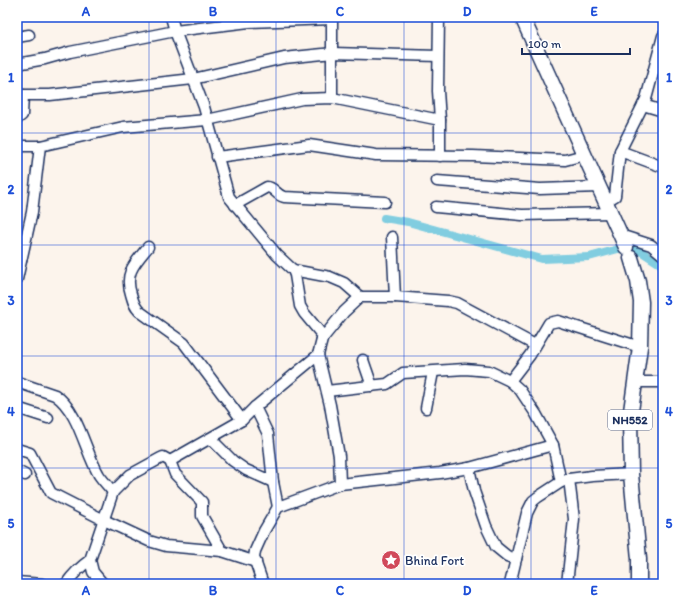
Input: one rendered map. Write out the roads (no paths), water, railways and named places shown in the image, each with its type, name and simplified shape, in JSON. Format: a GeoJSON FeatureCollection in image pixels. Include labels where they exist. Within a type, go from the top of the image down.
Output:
{"type":"FeatureCollection","features":[{"type":"Feature","properties":{"kind":"highway","name":"NH552"},"geometry":{"type":"LineString","coordinates":[[522,17],[626,247],[638,281],[641,302],[640,347],[630,418],[631,474],[638,538],[639,584]]}},
{"type":"Feature","properties":{"kind":"street"},"geometry":{"type":"LineString","coordinates":[[171,17],[204,107],[229,197],[277,255],[293,270],[300,306],[304,313],[321,332],[322,339],[318,355],[327,391],[339,456],[340,484]]}},
{"type":"Feature","properties":{"kind":"street"},"geometry":{"type":"LineString","coordinates":[[439,17],[438,91],[440,156]]}},
{"type":"Feature","properties":{"kind":"street"},"geometry":{"type":"LineString","coordinates":[[17,64],[175,31],[249,22],[332,18],[332,98]]}},
{"type":"Feature","properties":{"kind":"street"},"geometry":{"type":"LineString","coordinates":[[17,37],[29,36]]}},
{"type":"Feature","properties":{"kind":"street"},"geometry":{"type":"LineString","coordinates":[[436,207],[522,214],[608,208],[615,196],[620,151],[646,99],[663,36]]}},
{"type":"Feature","properties":{"kind":"street"},"geometry":{"type":"LineString","coordinates":[[17,119],[22,116],[20,95],[50,95],[194,79],[284,58],[333,53],[438,56]]}},
{"type":"Feature","properties":{"kind":"street"},"geometry":{"type":"LineString","coordinates":[[17,146],[40,146],[123,127],[207,120],[302,99],[332,98],[440,120]]}},
{"type":"Feature","properties":{"kind":"street"},"geometry":{"type":"LineString","coordinates":[[643,105],[663,111]]}},
{"type":"Feature","properties":{"kind":"street"},"geometry":{"type":"LineString","coordinates":[[217,156],[309,145],[376,155],[564,160],[584,155]]}},
{"type":"Feature","properties":{"kind":"street"},"geometry":{"type":"LineString","coordinates":[[17,279],[32,212],[40,146]]}},
{"type":"Feature","properties":{"kind":"street"},"geometry":{"type":"LineString","coordinates":[[620,151],[663,167]]}},
{"type":"Feature","properties":{"kind":"street"},"geometry":{"type":"LineString","coordinates":[[437,181],[540,189],[599,187]]}},
{"type":"Feature","properties":{"kind":"street"},"geometry":{"type":"LineString","coordinates":[[235,205],[267,187],[273,189],[278,195],[284,197],[385,202]]}},
{"type":"Feature","properties":{"kind":"street"},"geometry":{"type":"LineString","coordinates":[[392,237],[395,297]]}},
{"type":"Feature","properties":{"kind":"street"},"geometry":{"type":"LineString","coordinates":[[626,247],[651,245],[663,255]]}},
{"type":"Feature","properties":{"kind":"street"},"geometry":{"type":"LineString","coordinates":[[148,247],[131,268],[128,279],[128,287],[134,305],[139,311],[184,343],[242,420]]}},
{"type":"Feature","properties":{"kind":"street"},"geometry":{"type":"LineString","coordinates":[[293,270],[330,277],[344,283],[360,296],[436,299],[457,304],[536,345]]}},
{"type":"Feature","properties":{"kind":"street"},"geometry":{"type":"LineString","coordinates":[[322,339],[344,312],[360,296]]}},
{"type":"Feature","properties":{"kind":"street"},"geometry":{"type":"LineString","coordinates":[[510,381],[530,355],[548,323],[554,321],[640,347]]}},
{"type":"Feature","properties":{"kind":"street"},"geometry":{"type":"LineString","coordinates":[[170,461],[242,420],[318,355]]}},
{"type":"Feature","properties":{"kind":"street"},"geometry":{"type":"LineString","coordinates":[[363,360],[372,386]]}},
{"type":"Feature","properties":{"kind":"street"},"geometry":{"type":"LineString","coordinates":[[327,391],[387,384],[404,373],[465,369],[489,371],[510,381],[520,390],[536,414],[553,445],[565,481],[574,519],[567,584]]}},
{"type":"Feature","properties":{"kind":"street"},"geometry":{"type":"LineString","coordinates":[[426,408],[433,372]]}},
{"type":"Feature","properties":{"kind":"street"},"geometry":{"type":"LineString","coordinates":[[17,382],[55,395],[65,403],[82,434],[100,476],[113,492]]}},
{"type":"Feature","properties":{"kind":"street"},"geometry":{"type":"LineString","coordinates":[[635,382],[663,382]]}},
{"type":"Feature","properties":{"kind":"street"},"geometry":{"type":"LineString","coordinates":[[256,407],[268,434],[273,482],[278,507]]}},
{"type":"Feature","properties":{"kind":"street"},"geometry":{"type":"LineString","coordinates":[[17,408],[48,418]]}},
{"type":"Feature","properties":{"kind":"street"},"geometry":{"type":"LineString","coordinates":[[211,439],[233,461],[246,470],[273,482]]}},
{"type":"Feature","properties":{"kind":"street"},"geometry":{"type":"LineString","coordinates":[[262,584],[254,558],[255,551],[264,531],[278,507],[340,484],[440,473],[469,468],[553,445]]}},
{"type":"Feature","properties":{"kind":"street"},"geometry":{"type":"LineString","coordinates":[[17,449],[30,453],[51,493],[148,541],[166,546],[222,551],[256,562]]}},
{"type":"Feature","properties":{"kind":"street"},"geometry":{"type":"LineString","coordinates":[[103,584],[93,572],[90,560],[113,492],[134,472],[163,457],[170,461],[175,474],[202,502],[202,516],[222,551]]}},
{"type":"Feature","properties":{"kind":"street"},"geometry":{"type":"LineString","coordinates":[[469,468],[474,491],[486,526],[496,547],[507,556],[516,559]]}},
{"type":"Feature","properties":{"kind":"street"},"geometry":{"type":"LineString","coordinates":[[510,584],[526,513],[533,501],[565,481],[592,476],[631,474]]}},
{"type":"Feature","properties":{"kind":"street"},"geometry":{"type":"LineString","coordinates":[[66,584],[72,574],[90,560]]}},
{"type":"Feature","properties":{"kind":"street"},"geometry":{"type":"LineString","coordinates":[[17,583],[41,584]]}},
{"type":"Feature","properties":{"kind":"waterway"},"geometry":{"type":"LineString","coordinates":[[384,218],[408,222],[542,259],[589,257],[618,249],[637,249],[663,266]]}},
{"type":"Feature","properties":{"kind":"place","name":"Bhind Fort"},"geometry":{"type":"Point","coordinates":[391,560]}}]}
